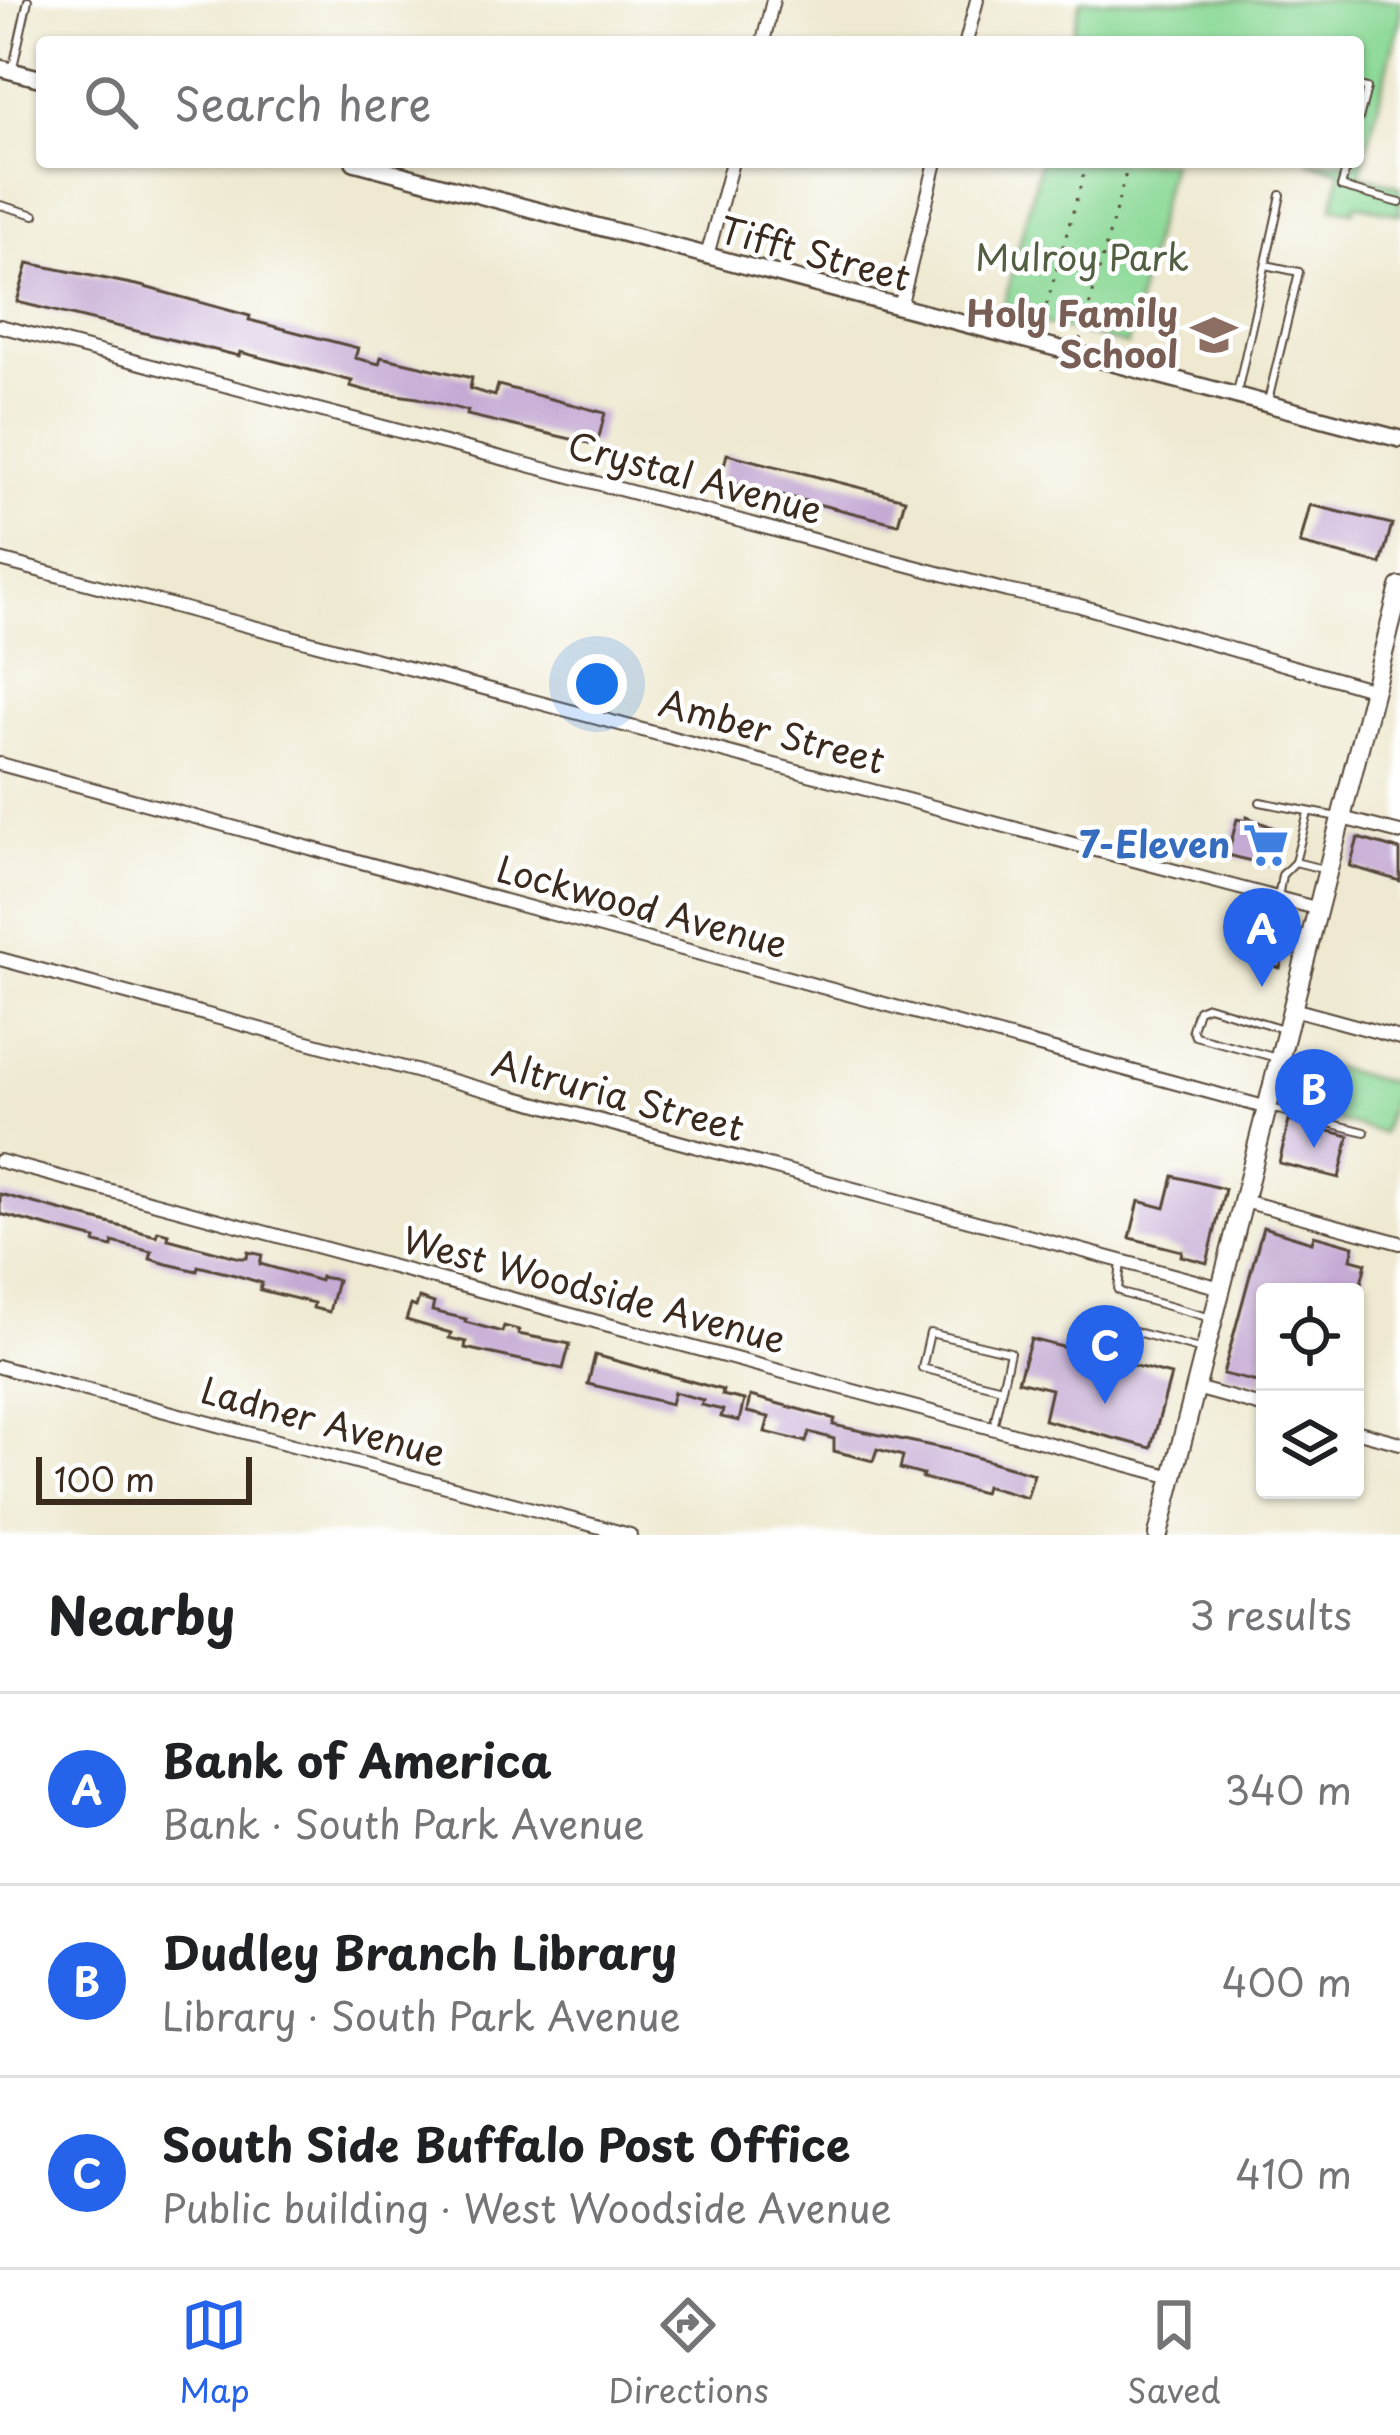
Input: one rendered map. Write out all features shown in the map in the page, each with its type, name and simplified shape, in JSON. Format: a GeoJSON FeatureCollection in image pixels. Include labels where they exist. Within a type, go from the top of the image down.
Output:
{"type":"FeatureCollection","features":[{"type":"Feature","properties":{"kind":"main road"},"geometry":{"type":"LineString","coordinates":[[1158,1535],[1374,690],[1395,627],[1400,587]]}},
{"type":"Feature","properties":{"kind":"street"},"geometry":{"type":"LineString","coordinates":[[764,36],[773,0]]}},
{"type":"Feature","properties":{"kind":"street"},"geometry":{"type":"LineString","coordinates":[[968,36],[977,0]]}},
{"type":"Feature","properties":{"kind":"street"},"geometry":{"type":"LineString","coordinates":[[6,69],[36,77]]}},
{"type":"Feature","properties":{"kind":"street","name":"Tifft Street"},"geometry":{"type":"LineString","coordinates":[[376,168],[1400,440]]}},
{"type":"Feature","properties":{"kind":"street"},"geometry":{"type":"LineString","coordinates":[[706,256],[730,168]]}},
{"type":"Feature","properties":{"kind":"street"},"geometry":{"type":"LineString","coordinates":[[899,308],[934,168]]}},
{"type":"Feature","properties":{"kind":"street","name":"Crystal Avenue"},"geometry":{"type":"LineString","coordinates":[[0,326],[938,573],[1077,605],[1374,690]]}},
{"type":"Feature","properties":{"kind":"street","name":"Amber Street"},"geometry":{"type":"LineString","coordinates":[[0,560],[1319,909]]}},
{"type":"Feature","properties":{"kind":"street","name":"Lockwood Avenue"},"geometry":{"type":"LineString","coordinates":[[0,764],[1268,1108]]}},
{"type":"Feature","properties":{"kind":"street"},"geometry":{"type":"LineString","coordinates":[[1342,818],[1400,833]]}},
{"type":"Feature","properties":{"kind":"street","name":"Altruria Street"},"geometry":{"type":"LineString","coordinates":[[0,959],[1221,1288]]}},
{"type":"Feature","properties":{"kind":"street"},"geometry":{"type":"LineString","coordinates":[[1293,1009],[1400,1038]]}},
{"type":"Feature","properties":{"kind":"street","name":"West Woodside Avenue"},"geometry":{"type":"LineString","coordinates":[[0,1161],[1173,1477]]}},
{"type":"Feature","properties":{"kind":"street"},"geometry":{"type":"LineString","coordinates":[[1244,1202],[1400,1243]]}},
{"type":"Feature","properties":{"kind":"street","name":"Ladner Avenue"},"geometry":{"type":"LineString","coordinates":[[0,1367],[630,1535]]}},
{"type":"Feature","properties":{"kind":"street"},"geometry":{"type":"LineString","coordinates":[[1196,1388],[1256,1405]]}},
{"type":"Feature","properties":{"kind":"street"},"geometry":{"type":"LineString","coordinates":[[1364,1433],[1400,1443]]}},
{"type":"Feature","properties":{"kind":"lane"},"geometry":{"type":"LineString","coordinates":[[6,69],[28,0]]}},
{"type":"Feature","properties":{"kind":"lane"},"geometry":{"type":"LineString","coordinates":[[1346,168],[1341,188],[1400,202]]}},
{"type":"Feature","properties":{"kind":"lane"},"geometry":{"type":"LineString","coordinates":[[1236,396],[1281,195]]}},
{"type":"Feature","properties":{"kind":"lane"},"geometry":{"type":"LineString","coordinates":[[0,206],[35,215]]}},
{"type":"Feature","properties":{"kind":"lane"},"geometry":{"type":"LineString","coordinates":[[1266,265],[1299,272],[1268,404]]}},
{"type":"Feature","properties":{"kind":"lane"},"geometry":{"type":"LineString","coordinates":[[1260,802],[1342,818]]}},
{"type":"Feature","properties":{"kind":"lane"},"geometry":{"type":"LineString","coordinates":[[1278,898],[1282,875],[1295,862],[1308,813]]}},
{"type":"Feature","properties":{"kind":"lane"},"geometry":{"type":"LineString","coordinates":[[1295,862],[1329,870]]}},
{"type":"Feature","properties":{"kind":"lane"},"geometry":{"type":"LineString","coordinates":[[1281,1059],[1195,1036],[1192,1029],[1198,1010],[1208,1006],[1288,1031]]}},
{"type":"Feature","properties":{"kind":"lane"},"geometry":{"type":"LineString","coordinates":[[1268,1108],[1365,1132]]}},
{"type":"Feature","properties":{"kind":"lane"},"geometry":{"type":"LineString","coordinates":[[1121,1262],[1118,1290],[1214,1319]]}},
{"type":"Feature","properties":{"kind":"lane"},"geometry":{"type":"LineString","coordinates":[[1109,1325],[1206,1351]]}},
{"type":"Feature","properties":{"kind":"lane"},"geometry":{"type":"LineString","coordinates":[[993,1429],[1010,1352],[930,1333],[922,1368],[1002,1388]]}},
{"type":"Feature","properties":{"kind":"path"},"geometry":{"type":"LineString","coordinates":[[1040,330],[1085,168]]}},
{"type":"Feature","properties":{"kind":"path"},"geometry":{"type":"LineString","coordinates":[[1080,340],[1128,168]]}},
{"type":"Feature","properties":{"kind":"path"},"geometry":{"type":"LineString","coordinates":[[1056,267],[1096,278]]}},
{"type":"Feature","properties":{"kind":"green space"},"geometry":{"type":"Polygon","coordinates":[[[1081,0],[1400,0],[1400,19],[1364,159],[1364,36],[1072,36],[1081,0]]]}},
{"type":"Feature","properties":{"kind":"green space","name":"Mulroy Park"},"geometry":{"type":"Polygon","coordinates":[[[1038,168],[1170,168],[1127,345],[1002,312],[1038,168]]]}},
{"type":"Feature","properties":{"kind":"green space"},"geometry":{"type":"Polygon","coordinates":[[[1330,168],[1362,168],[1360,175],[1400,186],[1400,215],[1356,204],[1353,211],[1333,207],[1341,171],[1330,168]]]}},
{"type":"Feature","properties":{"kind":"green space"},"geometry":{"type":"Polygon","coordinates":[[[1303,1059],[1395,1084],[1383,1133],[1290,1108],[1303,1059]]]}},
{"type":"Feature","properties":{"kind":"building"},"geometry":{"type":"Polygon","coordinates":[[[28,263],[141,286],[250,316],[249,320],[358,348],[355,358],[379,364],[381,357],[472,378],[470,389],[495,396],[498,385],[605,413],[597,445],[467,415],[468,411],[418,398],[368,391],[350,386],[352,381],[240,352],[239,356],[17,302],[28,263]]]}},
{"type":"Feature","properties":{"kind":"building"},"geometry":{"type":"Polygon","coordinates":[[[727,454],[905,499],[898,524],[720,480],[727,454]]]}},
{"type":"Feature","properties":{"kind":"building"},"geometry":{"type":"Polygon","coordinates":[[[1310,505],[1392,524],[1381,564],[1300,544],[1310,505]]]}},
{"type":"Feature","properties":{"kind":"building"},"geometry":{"type":"Polygon","coordinates":[[[1247,817],[1279,830],[1270,866],[1228,855],[1237,819],[1246,821],[1247,817]]]}},
{"type":"Feature","properties":{"kind":"building"},"geometry":{"type":"Polygon","coordinates":[[[1358,838],[1400,850],[1400,881],[1350,866],[1358,838]]]}},
{"type":"Feature","properties":{"kind":"building"},"geometry":{"type":"Polygon","coordinates":[[[1249,930],[1288,941],[1280,968],[1242,958],[1249,930]]]}},
{"type":"Feature","properties":{"kind":"building"},"geometry":{"type":"Polygon","coordinates":[[[1289,1121],[1349,1136],[1339,1178],[1279,1163],[1289,1121]]]}},
{"type":"Feature","properties":{"kind":"building"},"geometry":{"type":"Polygon","coordinates":[[[1173,1176],[1225,1189],[1207,1263],[1181,1256],[1182,1251],[1130,1238],[1139,1201],[1165,1208],[1173,1176]]]}},
{"type":"Feature","properties":{"kind":"building"},"geometry":{"type":"Polygon","coordinates":[[[0,1194],[156,1236],[158,1231],[169,1234],[168,1239],[240,1258],[247,1258],[248,1252],[262,1255],[260,1264],[320,1281],[321,1277],[337,1280],[329,1312],[313,1308],[314,1303],[260,1290],[262,1283],[198,1266],[197,1271],[167,1264],[150,1259],[152,1252],[113,1242],[112,1247],[95,1243],[96,1239],[0,1214],[0,1194]]]}},
{"type":"Feature","properties":{"kind":"building"},"geometry":{"type":"Polygon","coordinates":[[[1263,1227],[1312,1242],[1314,1235],[1354,1246],[1351,1259],[1366,1263],[1361,1283],[1256,1283],[1256,1382],[1223,1374],[1263,1227]]]}},
{"type":"Feature","properties":{"kind":"building"},"geometry":{"type":"Polygon","coordinates":[[[419,1298],[434,1303],[432,1311],[465,1322],[502,1332],[504,1326],[519,1330],[518,1334],[570,1344],[563,1369],[465,1348],[466,1342],[449,1338],[451,1333],[406,1320],[419,1298]]]}},
{"type":"Feature","properties":{"kind":"building"},"geometry":{"type":"Polygon","coordinates":[[[1031,1339],[1171,1375],[1151,1448],[1044,1420],[1051,1389],[1018,1381],[1031,1339]]]}},
{"type":"Feature","properties":{"kind":"building"},"geometry":{"type":"Polygon","coordinates":[[[595,1355],[723,1390],[722,1395],[744,1400],[739,1421],[721,1417],[723,1410],[701,1405],[703,1400],[674,1392],[671,1404],[588,1384],[595,1355]]]}},
{"type":"Feature","properties":{"kind":"building"},"geometry":{"type":"Polygon","coordinates":[[[750,1396],[835,1419],[833,1425],[951,1450],[1034,1474],[1027,1498],[985,1486],[983,1493],[922,1478],[900,1469],[903,1456],[877,1449],[873,1461],[834,1451],[834,1439],[809,1432],[806,1442],[765,1432],[769,1417],[747,1412],[750,1396]]]}},
{"type":"Feature","properties":{"kind":"place","name":"Holy Family School"},"geometry":{"type":"Point","coordinates":[1214,335]}},
{"type":"Feature","properties":{"kind":"place","name":"7-Eleven"},"geometry":{"type":"Point","coordinates":[1266,845]}},
{"type":"Feature","properties":{"kind":"place","name":"Bank of America"},"geometry":{"type":"Point","coordinates":[1262,987]}},
{"type":"Feature","properties":{"kind":"place","name":"Dudley Branch Library"},"geometry":{"type":"Point","coordinates":[1314,1148]}},
{"type":"Feature","properties":{"kind":"place","name":"South Side Buffalo Post Office"},"geometry":{"type":"Point","coordinates":[1105,1404]}}]}
